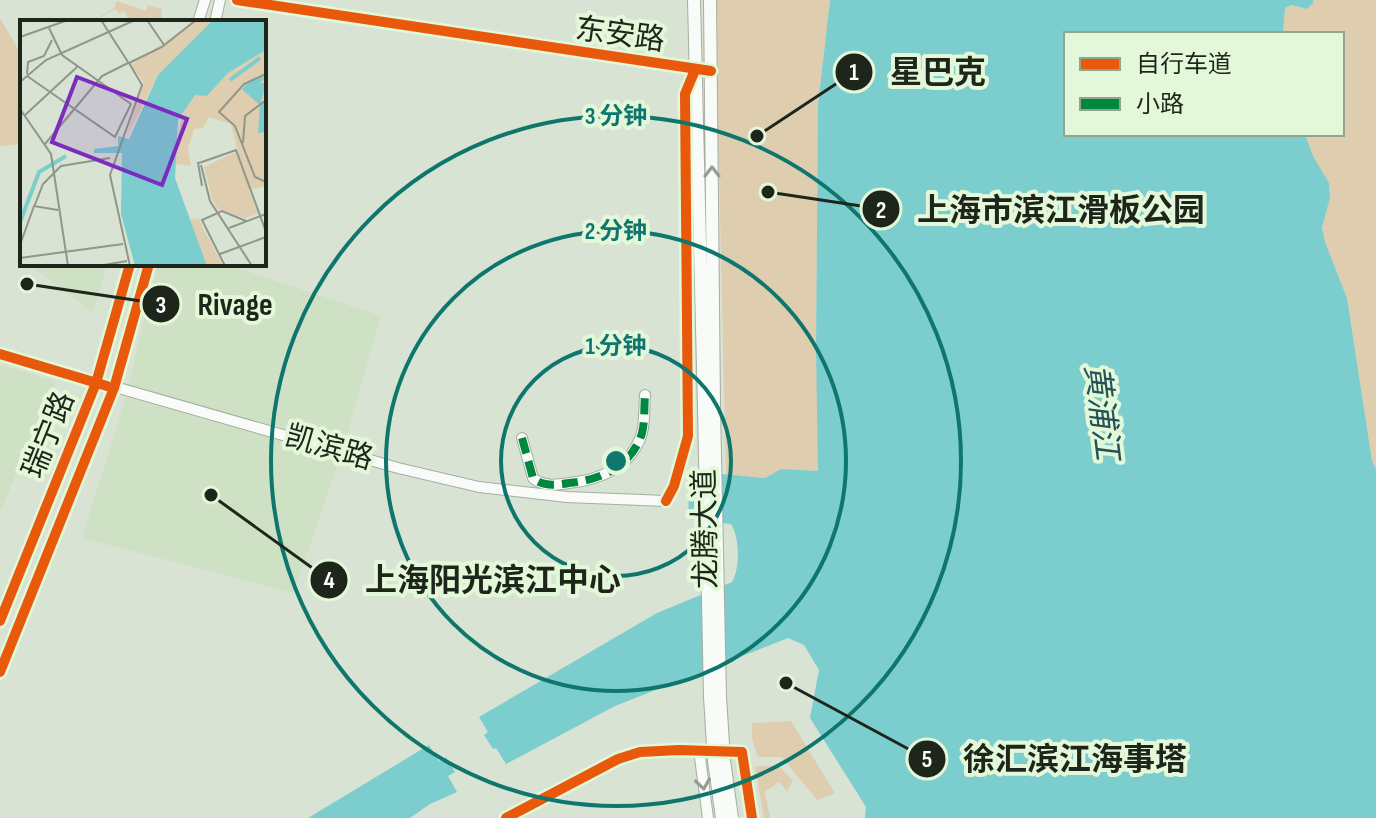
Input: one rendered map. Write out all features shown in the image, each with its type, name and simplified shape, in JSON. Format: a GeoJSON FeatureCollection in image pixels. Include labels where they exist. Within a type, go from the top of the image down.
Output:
{"type":"FeatureCollection","features":[{"type":"Feature","properties":{"kind":"main road","name":"龙腾大道"},"geometry":{"type":"LineString","coordinates":[[694,0],[706,250],[720,697],[732,818]]}},
{"type":"Feature","properties":{"kind":"main road","name":"龙腾大道"},"geometry":{"type":"LineString","coordinates":[[710,0],[706,250],[710,697],[722,818]]}},
{"type":"Feature","properties":{"kind":"street"},"geometry":{"type":"LineString","coordinates":[[198,20],[203,0]]}},
{"type":"Feature","properties":{"kind":"street"},"geometry":{"type":"LineString","coordinates":[[215,20],[220,0]]}},
{"type":"Feature","properties":{"kind":"street","name":"东安路"},"geometry":{"type":"LineString","coordinates":[[237,0],[711,71]]}},
{"type":"Feature","properties":{"kind":"street","name":"凯滨路"},"geometry":{"type":"LineString","coordinates":[[0,354],[398,468],[479,487],[567,497],[666,501],[674,486],[688,436],[685,94],[695,70]]}},
{"type":"Feature","properties":{"kind":"street","name":"瑞宁路"},"geometry":{"type":"LineString","coordinates":[[0,621],[96,383],[129,266]]}},
{"type":"Feature","properties":{"kind":"street","name":"瑞宁路"},"geometry":{"type":"LineString","coordinates":[[0,672],[114,388],[148,266]]}},
{"type":"Feature","properties":{"kind":"street"},"geometry":{"type":"LineString","coordinates":[[522,438],[533,478],[538,482],[546,485],[595,478],[614,471],[632,453],[642,432],[645,395]]}},
{"type":"Feature","properties":{"kind":"street"},"geometry":{"type":"LineString","coordinates":[[699,750],[708,818]]}},
{"type":"Feature","properties":{"kind":"street"},"geometry":{"type":"LineString","coordinates":[[506,818],[629,755],[649,751],[699,750],[742,752],[752,818]]}},
{"type":"Feature","properties":{"kind":"shaded area"},"geometry":{"type":"Polygon","coordinates":[[[715,0],[830,0],[818,105],[816,350],[819,471],[781,469],[765,478],[726,475],[715,0]]]}},
{"type":"Feature","properties":{"kind":"shaded area"},"geometry":{"type":"Polygon","coordinates":[[[1313,0],[1376,0],[1376,469],[1372,461],[1347,298],[1322,228],[1330,198],[1329,183],[1306,136],[1344,136],[1344,32],[1283,32],[1285,8],[1292,5],[1307,9],[1313,0]]]}},
{"type":"Feature","properties":{"kind":"shaded area"},"geometry":{"type":"Polygon","coordinates":[[[117,1],[146,11],[148,5],[162,9],[161,20],[129,20],[124,11],[119,14],[116,9],[94,20],[114,8],[117,1]]]}},
{"type":"Feature","properties":{"kind":"shaded area"},"geometry":{"type":"Polygon","coordinates":[[[0,18],[20,53],[20,144],[0,146],[0,18]]]}},
{"type":"Feature","properties":{"kind":"shaded area"},"geometry":{"type":"Polygon","coordinates":[[[32,266],[106,266],[93,313],[32,266]]]}},
{"type":"Feature","properties":{"kind":"shaded area"},"geometry":{"type":"Polygon","coordinates":[[[158,266],[231,266],[381,316],[344,445],[128,386],[158,266]]]}},
{"type":"Feature","properties":{"kind":"shaded area"},"geometry":{"type":"Polygon","coordinates":[[[0,365],[56,381],[0,512],[0,365]]]}},
{"type":"Feature","properties":{"kind":"shaded area"},"geometry":{"type":"Polygon","coordinates":[[[126,397],[342,453],[293,593],[82,538],[126,397]]]}},
{"type":"Feature","properties":{"kind":"shaded area"},"geometry":{"type":"Polygon","coordinates":[[[791,721],[835,793],[817,800],[782,757],[758,757],[752,739],[752,723],[791,721]]]}},
{"type":"Feature","properties":{"kind":"shaded area"},"geometry":{"type":"Polygon","coordinates":[[[755,766],[779,766],[793,781],[787,791],[779,782],[765,792],[770,818],[764,818],[755,766]]]}},
{"type":"Feature","properties":{"kind":"water","name":"黄浦江"},"geometry":{"type":"Polygon","coordinates":[[[830,0],[1313,0],[1307,9],[1292,5],[1285,8],[1283,32],[1064,32],[1064,136],[1306,136],[1329,183],[1330,198],[1322,228],[1347,298],[1372,461],[1376,469],[1376,818],[865,818],[866,807],[810,718],[819,670],[804,645],[788,638],[615,706],[506,764],[496,748],[493,749],[484,735],[488,732],[479,717],[657,613],[732,582],[738,561],[734,530],[731,524],[688,519],[690,471],[765,478],[781,469],[818,471],[818,105],[830,0]]]}},
{"type":"Feature","properties":{"kind":"water"},"geometry":{"type":"Polygon","coordinates":[[[429,745],[439,761],[446,757],[455,772],[448,776],[457,792],[430,804],[410,818],[308,818],[429,745]]]}},
{"type":"Feature","properties":{"kind":"marked path"},"geometry":{"type":"LineString","coordinates":[[522,438],[533,478],[537,481],[555,485],[604,475],[623,463],[637,444],[643,428],[645,395]]}},
{"type":"Feature","properties":{"kind":"cycle path"},"geometry":{"type":"LineString","coordinates":[[237,0],[711,71]]}},
{"type":"Feature","properties":{"kind":"cycle path"},"geometry":{"type":"LineString","coordinates":[[666,501],[674,486],[688,436],[685,94],[695,70]]}},
{"type":"Feature","properties":{"kind":"cycle path"},"geometry":{"type":"LineString","coordinates":[[0,621],[96,383],[129,266]]}},
{"type":"Feature","properties":{"kind":"cycle path"},"geometry":{"type":"LineString","coordinates":[[0,672],[114,388],[148,266]]}},
{"type":"Feature","properties":{"kind":"cycle path"},"geometry":{"type":"LineString","coordinates":[[0,354],[107,386]]}},
{"type":"Feature","properties":{"kind":"cycle path"},"geometry":{"type":"LineString","coordinates":[[506,818],[618,759],[640,752],[679,750],[742,752],[752,818]]}},
{"type":"Feature","properties":{"kind":"place","name":"星巴克"},"geometry":{"type":"Point","coordinates":[757,136]}},
{"type":"Feature","properties":{"kind":"place","name":"上海市滨江滑板公园"},"geometry":{"type":"Point","coordinates":[768,192]}},
{"type":"Feature","properties":{"kind":"place","name":"Rivage"},"geometry":{"type":"Point","coordinates":[27,284]}},
{"type":"Feature","properties":{"kind":"place","name":"上海阳光滨江中心"},"geometry":{"type":"Point","coordinates":[211,495]}},
{"type":"Feature","properties":{"kind":"place","name":"徐汇滨江海事塔"},"geometry":{"type":"Point","coordinates":[786,683]}}]}
